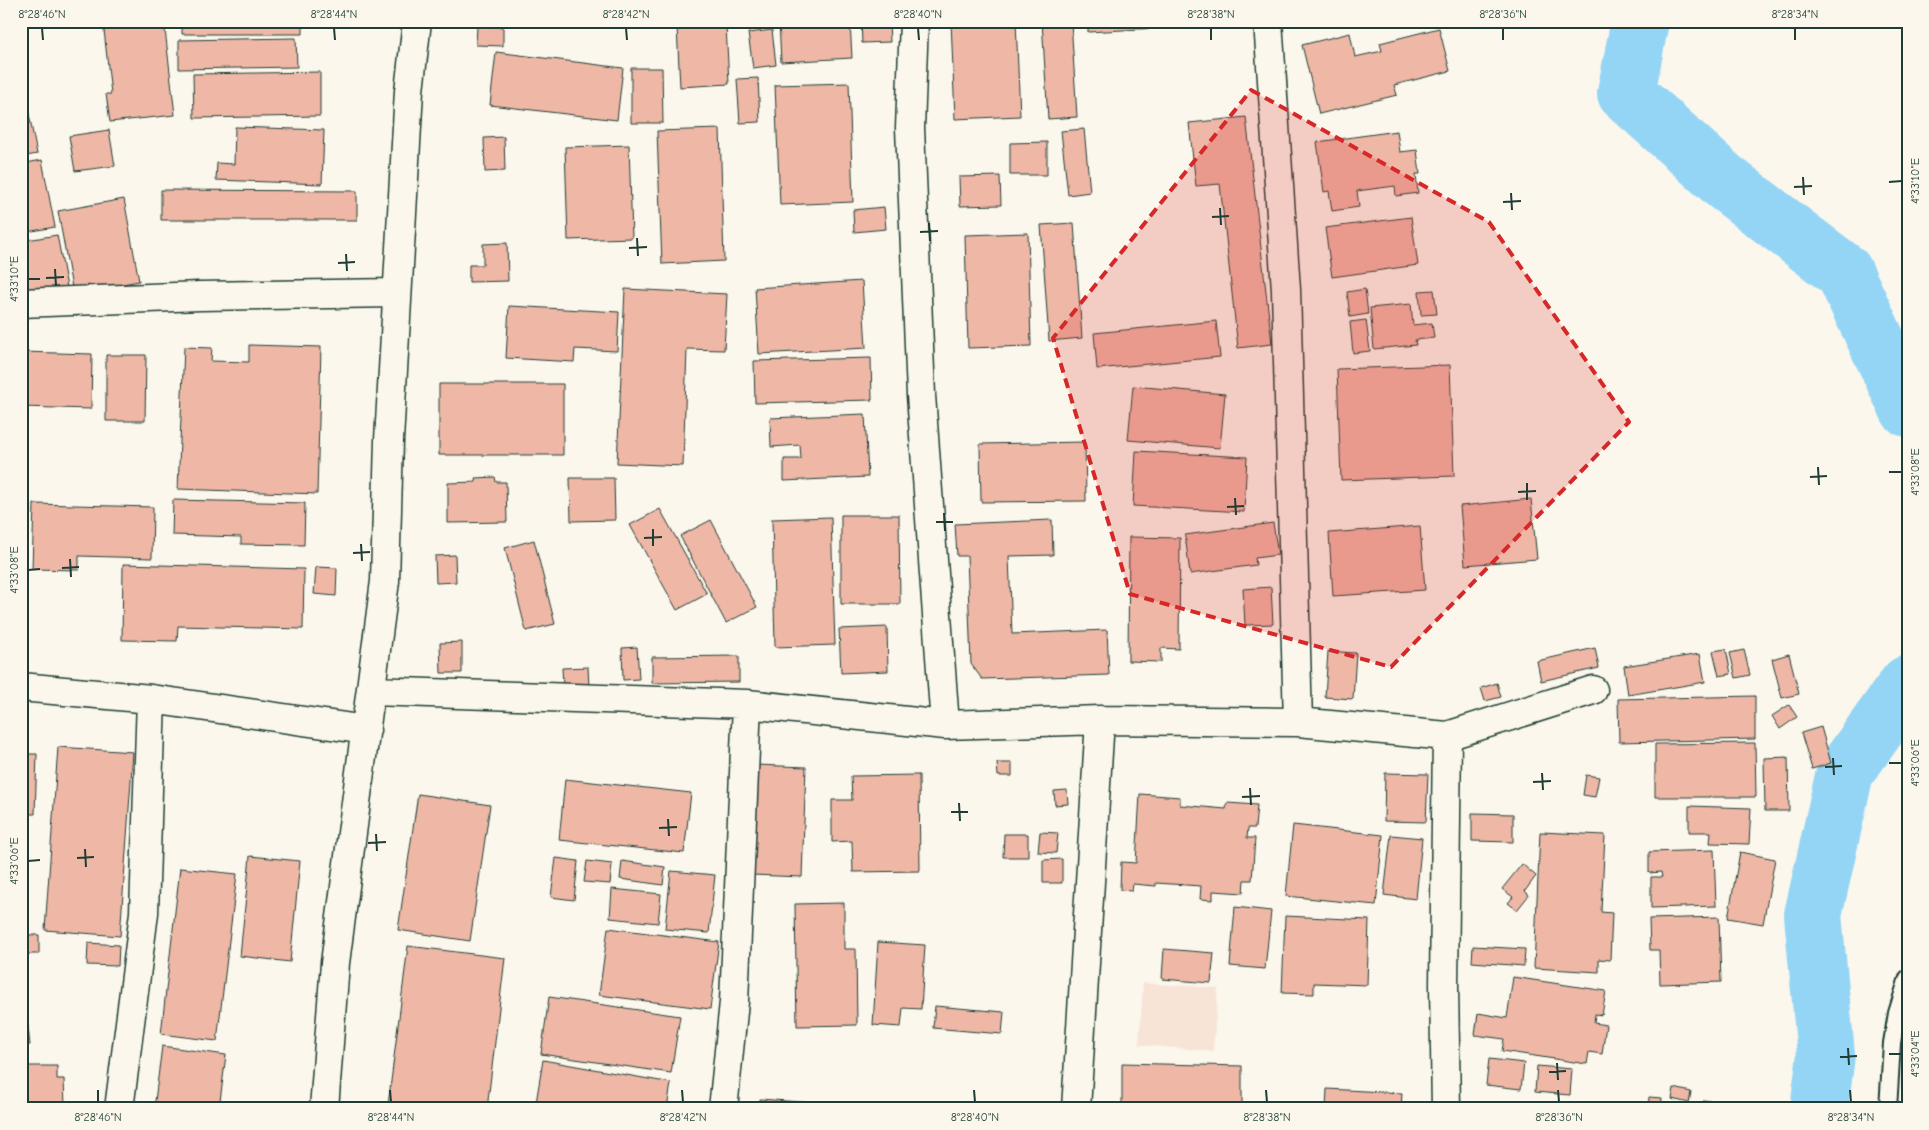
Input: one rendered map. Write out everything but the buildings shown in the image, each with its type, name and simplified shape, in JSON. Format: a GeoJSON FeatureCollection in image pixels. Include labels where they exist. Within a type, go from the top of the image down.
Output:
{"type":"FeatureCollection","features":[{"type":"Feature","properties":{"kind":"street"},"geometry":{"type":"LineString","coordinates":[[324,1109],[335,963],[385,581],[389,440],[397,293],[410,91],[417,21]]}},
{"type":"Feature","properties":{"kind":"street"},"geometry":{"type":"LineString","coordinates":[[914,21],[910,128],[921,394],[945,725]]}},
{"type":"Feature","properties":{"kind":"street"},"geometry":{"type":"LineString","coordinates":[[1268,21],[1286,290],[1298,722]]}},
{"type":"Feature","properties":{"kind":"street"},"geometry":{"type":"LineString","coordinates":[[21,303],[190,296],[397,293]]}},
{"type":"Feature","properties":{"kind":"street"},"geometry":{"type":"LineString","coordinates":[[21,687],[151,699],[366,730]]}},
{"type":"Feature","properties":{"kind":"street"},"geometry":{"type":"LineString","coordinates":[[372,691],[747,704],[945,725],[1100,720],[1298,722],[1446,736],[1593,690]]}},
{"type":"Feature","properties":{"kind":"street"},"geometry":{"type":"LineString","coordinates":[[119,1109],[144,913],[151,699]]}},
{"type":"Feature","properties":{"kind":"street"},"geometry":{"type":"LineString","coordinates":[[723,1109],[734,1002],[747,704]]}},
{"type":"Feature","properties":{"kind":"street"},"geometry":{"type":"LineString","coordinates":[[1076,1109],[1100,720]]}},
{"type":"Feature","properties":{"kind":"street"},"geometry":{"type":"LineString","coordinates":[[1446,736],[1444,985],[1446,1109]]}},
{"type":"Feature","properties":{"kind":"lane"},"geometry":{"type":"LineString","coordinates":[[1888,1109],[1892,1043],[1897,1013],[1908,978]]}},
{"type":"Feature","properties":{"kind":"highlighted area"},"geometry":{"type":"Polygon","coordinates":[[[1251,90],[1489,222],[1629,422],[1391,667],[1130,594],[1053,338],[1251,90]]]}},
{"type":"Feature","properties":{"kind":"shaded area"},"geometry":{"type":"Polygon","coordinates":[[[1143,983],[1218,988],[1213,1051],[1139,1045],[1143,983]]]}},
{"type":"Feature","properties":{"kind":"waterway"},"geometry":{"type":"LineString","coordinates":[[1640,21],[1626,93],[1725,182],[1844,272],[1908,408]]}},
{"type":"Feature","properties":{"kind":"waterway"},"geometry":{"type":"LineString","coordinates":[[1819,1109],[1826,1055],[1813,915],[1845,772],[1908,684]]}}]}
